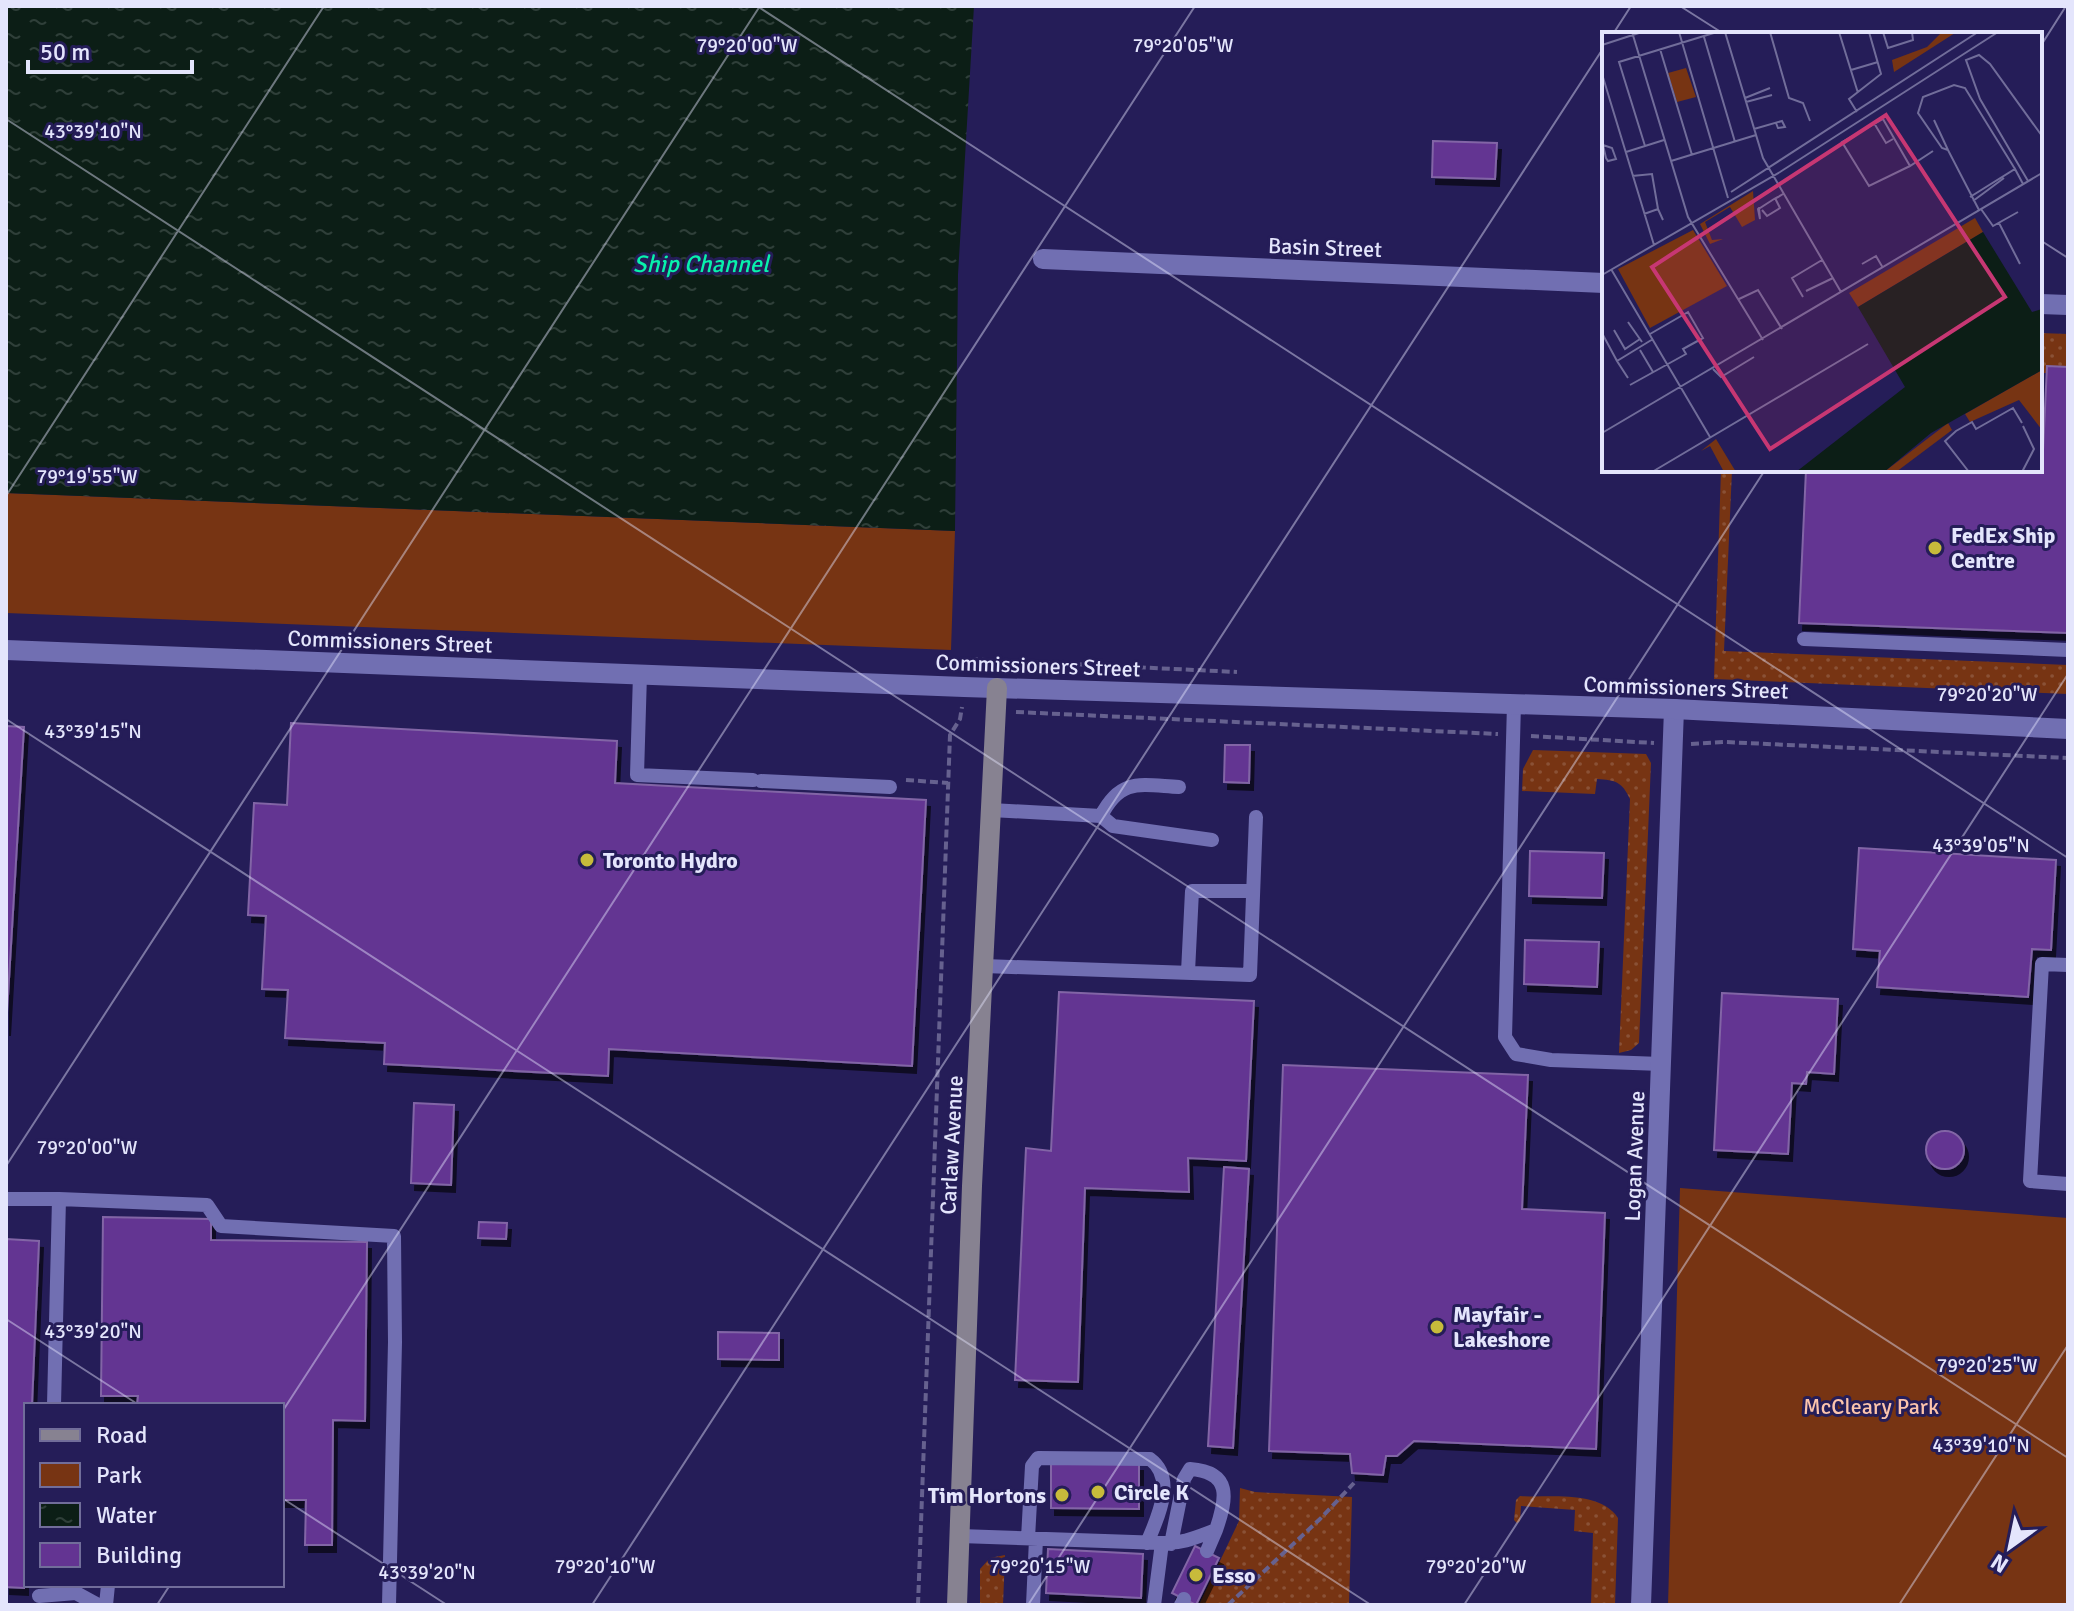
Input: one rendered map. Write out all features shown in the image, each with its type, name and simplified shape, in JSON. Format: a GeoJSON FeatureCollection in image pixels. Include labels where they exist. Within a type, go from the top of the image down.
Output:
{"type":"FeatureCollection","features":[{"type":"Feature","properties":{"kind":"main road","name":"Carlaw Avenue"},"geometry":{"type":"LineString","coordinates":[[957,1605],[972,1205],[997,688]]}},
{"type":"Feature","properties":{"kind":"street","name":"Basin Street"},"geometry":{"type":"LineString","coordinates":[[1043,259],[1602,283]]}},
{"type":"Feature","properties":{"kind":"street"},"geometry":{"type":"LineString","coordinates":[[2042,304],[2068,305]]}},
{"type":"Feature","properties":{"kind":"street","name":"Commissioners Street"},"geometry":{"type":"LineString","coordinates":[[6,650],[997,688],[1674,709],[2068,729]]}},
{"type":"Feature","properties":{"kind":"street","name":"Logan Avenue"},"geometry":{"type":"LineString","coordinates":[[1641,1605],[1674,709]]}},
{"type":"Feature","properties":{"kind":"lane"},"geometry":{"type":"LineString","coordinates":[[1804,639],[2068,650]]}},
{"type":"Feature","properties":{"kind":"lane"},"geometry":{"type":"LineString","coordinates":[[640,674],[636,780],[890,787]]}},
{"type":"Feature","properties":{"kind":"lane"},"geometry":{"type":"LineString","coordinates":[[1514,704],[1505,1037],[1516,1054],[1551,1060],[1661,1064]]}},
{"type":"Feature","properties":{"kind":"lane"},"geometry":{"type":"LineString","coordinates":[[1101,816],[1116,793],[1131,785],[1179,787]]}},
{"type":"Feature","properties":{"kind":"lane"},"geometry":{"type":"LineString","coordinates":[[991,810],[1101,816],[1113,826],[1151,834],[1212,840]]}},
{"type":"Feature","properties":{"kind":"lane"},"geometry":{"type":"LineString","coordinates":[[984,966],[1250,975],[1256,817]]}},
{"type":"Feature","properties":{"kind":"lane"},"geometry":{"type":"LineString","coordinates":[[1188,972],[1192,891],[1252,891]]}},
{"type":"Feature","properties":{"kind":"lane"},"geometry":{"type":"LineString","coordinates":[[2068,965],[2042,964],[2030,1181],[2068,1184]]}},
{"type":"Feature","properties":{"kind":"lane"},"geometry":{"type":"LineString","coordinates":[[6,1199],[207,1205],[221,1226],[394,1236],[395,1342],[389,1605]]}},
{"type":"Feature","properties":{"kind":"lane"},"geometry":{"type":"LineString","coordinates":[[54,1403],[59,1199]]}},
{"type":"Feature","properties":{"kind":"lane"},"geometry":{"type":"LineString","coordinates":[[1033,1605],[1032,1466],[1038,1458],[1150,1459],[1162,1475],[1165,1543]]}},
{"type":"Feature","properties":{"kind":"lane"},"geometry":{"type":"LineString","coordinates":[[1154,1605],[1165,1543],[1184,1479],[1190,1469],[1206,1470],[1218,1477],[1224,1487],[1223,1508],[1207,1551]]}},
{"type":"Feature","properties":{"kind":"lane"},"geometry":{"type":"LineString","coordinates":[[960,1536],[1165,1543],[1216,1530]]}},
{"type":"Feature","properties":{"kind":"lane"},"geometry":{"type":"LineString","coordinates":[[38,1595],[76,1593],[98,1605]]}},
{"type":"Feature","properties":{"kind":"path"},"geometry":{"type":"LineString","coordinates":[[918,1605],[950,735],[960,719]]}},
{"type":"Feature","properties":{"kind":"path"},"geometry":{"type":"LineString","coordinates":[[904,780],[948,783]]}},
{"type":"Feature","properties":{"kind":"path"},"geometry":{"type":"LineString","coordinates":[[1228,1605],[1354,1483]]}},
{"type":"Feature","properties":{"kind":"green space"},"geometry":{"type":"Polygon","coordinates":[[[2042,333],[2068,334],[2068,367],[2048,366],[2046,373],[2042,373],[2042,333]]]}},
{"type":"Feature","properties":{"kind":"green space"},"geometry":{"type":"Polygon","coordinates":[[[1721,472],[1732,472],[1724,651],[2068,665],[2068,694],[1714,679],[1721,472]]]}},
{"type":"Feature","properties":{"kind":"green space"},"geometry":{"type":"Polygon","coordinates":[[[6,493],[955,531],[951,650],[6,613],[6,493]]]}},
{"type":"Feature","properties":{"kind":"green space"},"geometry":{"type":"Polygon","coordinates":[[[1533,750],[1646,754],[1651,763],[1639,1043],[1631,1050],[1619,1053],[1630,799],[1621,785],[1604,779],[1597,779],[1595,794],[1522,791],[1523,769],[1533,750]]]}},
{"type":"Feature","properties":{"kind":"green space","name":"McCleary Park"},"geometry":{"type":"Polygon","coordinates":[[[1680,1188],[2068,1218],[2068,1605],[1668,1605],[1680,1188]]]}},
{"type":"Feature","properties":{"kind":"green space"},"geometry":{"type":"Polygon","coordinates":[[[1240,1488],[1255,1492],[1352,1497],[1349,1605],[1199,1605],[1239,1521],[1240,1488]]]}},
{"type":"Feature","properties":{"kind":"green space"},"geometry":{"type":"Polygon","coordinates":[[[1520,1496],[1587,1499],[1610,1509],[1618,1518],[1615,1605],[1591,1605],[1593,1533],[1574,1531],[1575,1510],[1521,1506],[1520,1521],[1517,1523],[1514,1520],[1516,1500],[1520,1496]]]}},
{"type":"Feature","properties":{"kind":"green space"},"geometry":{"type":"Polygon","coordinates":[[[1005,1555],[1003,1605],[980,1605],[980,1569],[990,1558],[1005,1555]]]}},
{"type":"Feature","properties":{"kind":"water","name":"Ship Channel"},"geometry":{"type":"Polygon","coordinates":[[[6,6],[974,6],[958,275],[955,531],[6,493],[6,6]]]}},
{"type":"Feature","properties":{"kind":"building"},"geometry":{"type":"Polygon","coordinates":[[[1433,141],[1497,143],[1495,179],[1432,177],[1433,141]]]}},
{"type":"Feature","properties":{"kind":"building","name":"FedEx Ship Centre"},"geometry":{"type":"Polygon","coordinates":[[[2047,366],[2068,367],[2068,633],[1799,623],[1806,472],[2042,472],[2047,366]]]}},
{"type":"Feature","properties":{"kind":"building","name":"Toronto Hydro"},"geometry":{"type":"Polygon","coordinates":[[[291,723],[617,741],[615,783],[926,800],[912,1066],[609,1049],[608,1076],[384,1064],[385,1043],[285,1038],[288,990],[262,989],[266,916],[248,915],[254,803],[287,805],[291,723]]]}},
{"type":"Feature","properties":{"kind":"building"},"geometry":{"type":"Polygon","coordinates":[[[6,726],[24,727],[6,1029],[6,726]]]}},
{"type":"Feature","properties":{"kind":"building"},"geometry":{"type":"Polygon","coordinates":[[[1225,745],[1250,745],[1249,783],[1224,782],[1225,745]]]}},
{"type":"Feature","properties":{"kind":"building"},"geometry":{"type":"Polygon","coordinates":[[[1859,848],[2056,860],[2051,950],[2032,949],[2028,997],[1877,987],[1880,951],[1853,949],[1859,848]]]}},
{"type":"Feature","properties":{"kind":"building"},"geometry":{"type":"Polygon","coordinates":[[[1530,851],[1604,853],[1602,898],[1529,896],[1530,851]]]}},
{"type":"Feature","properties":{"kind":"building"},"geometry":{"type":"Polygon","coordinates":[[[1525,940],[1599,942],[1597,987],[1524,984],[1525,940]]]}},
{"type":"Feature","properties":{"kind":"building"},"geometry":{"type":"Polygon","coordinates":[[[1059,992],[1254,1001],[1246,1161],[1188,1158],[1189,1192],[1085,1188],[1078,1382],[1015,1380],[1026,1148],[1051,1151],[1059,992]]]}},
{"type":"Feature","properties":{"kind":"building"},"geometry":{"type":"Polygon","coordinates":[[[1722,993],[1838,999],[1834,1074],[1807,1072],[1806,1084],[1792,1083],[1788,1154],[1714,1150],[1722,993]]]}},
{"type":"Feature","properties":{"kind":"building","name":"Mayfair - Lakeshore"},"geometry":{"type":"Polygon","coordinates":[[[1283,1065],[1528,1075],[1522,1209],[1605,1213],[1596,1449],[1414,1441],[1397,1456],[1386,1456],[1383,1475],[1352,1473],[1350,1454],[1269,1451],[1283,1065]]]}},
{"type":"Feature","properties":{"kind":"building"},"geometry":{"type":"Polygon","coordinates":[[[414,1103],[454,1105],[451,1185],[411,1183],[414,1103]]]}},
{"type":"Feature","properties":{"kind":"building"},"geometry":{"type":"Polygon","coordinates":[[[1945,1131],[1958,1137],[1964,1150],[1958,1163],[1945,1169],[1932,1163],[1926,1150],[1932,1137],[1945,1131]]]}},
{"type":"Feature","properties":{"kind":"building"},"geometry":{"type":"Polygon","coordinates":[[[1224,1167],[1249,1169],[1233,1448],[1208,1446],[1224,1167]]]}},
{"type":"Feature","properties":{"kind":"building"},"geometry":{"type":"Polygon","coordinates":[[[103,1217],[211,1219],[211,1240],[367,1242],[365,1421],[333,1420],[332,1545],[305,1545],[306,1500],[284,1500],[284,1403],[137,1403],[138,1396],[101,1396],[103,1217]]]}},
{"type":"Feature","properties":{"kind":"building"},"geometry":{"type":"Polygon","coordinates":[[[479,1222],[507,1223],[506,1239],[478,1238],[479,1222]]]}},
{"type":"Feature","properties":{"kind":"building"},"geometry":{"type":"Polygon","coordinates":[[[6,1239],[39,1241],[32,1403],[24,1403],[24,1588],[6,1587],[6,1239]]]}},
{"type":"Feature","properties":{"kind":"building"},"geometry":{"type":"Polygon","coordinates":[[[718,1332],[779,1333],[779,1360],[718,1359],[718,1332]]]}},
{"type":"Feature","properties":{"kind":"building"},"geometry":{"type":"Polygon","coordinates":[[[1051,1464],[1139,1464],[1139,1509],[1051,1508],[1051,1464]]]}},
{"type":"Feature","properties":{"kind":"building","name":"Esso"},"geometry":{"type":"Polygon","coordinates":[[[1195,1546],[1219,1558],[1196,1605],[1172,1593],[1195,1546]]]}},
{"type":"Feature","properties":{"kind":"building"},"geometry":{"type":"Polygon","coordinates":[[[1048,1549],[1143,1554],[1141,1598],[1046,1593],[1048,1549]]]}},
{"type":"Feature","properties":{"kind":"place","name":"FedEx Ship Centre"},"geometry":{"type":"Point","coordinates":[1935,548]}},
{"type":"Feature","properties":{"kind":"place","name":"Toronto Hydro"},"geometry":{"type":"Point","coordinates":[587,860]}},
{"type":"Feature","properties":{"kind":"place","name":"Mayfair - Lakeshore"},"geometry":{"type":"Point","coordinates":[1437,1327]}},
{"type":"Feature","properties":{"kind":"place","name":"Circle K"},"geometry":{"type":"Point","coordinates":[1098,1492]}},
{"type":"Feature","properties":{"kind":"place","name":"Tim Hortons"},"geometry":{"type":"Point","coordinates":[1062,1495]}},
{"type":"Feature","properties":{"kind":"place","name":"Esso"},"geometry":{"type":"Point","coordinates":[1196,1575]}}]}
